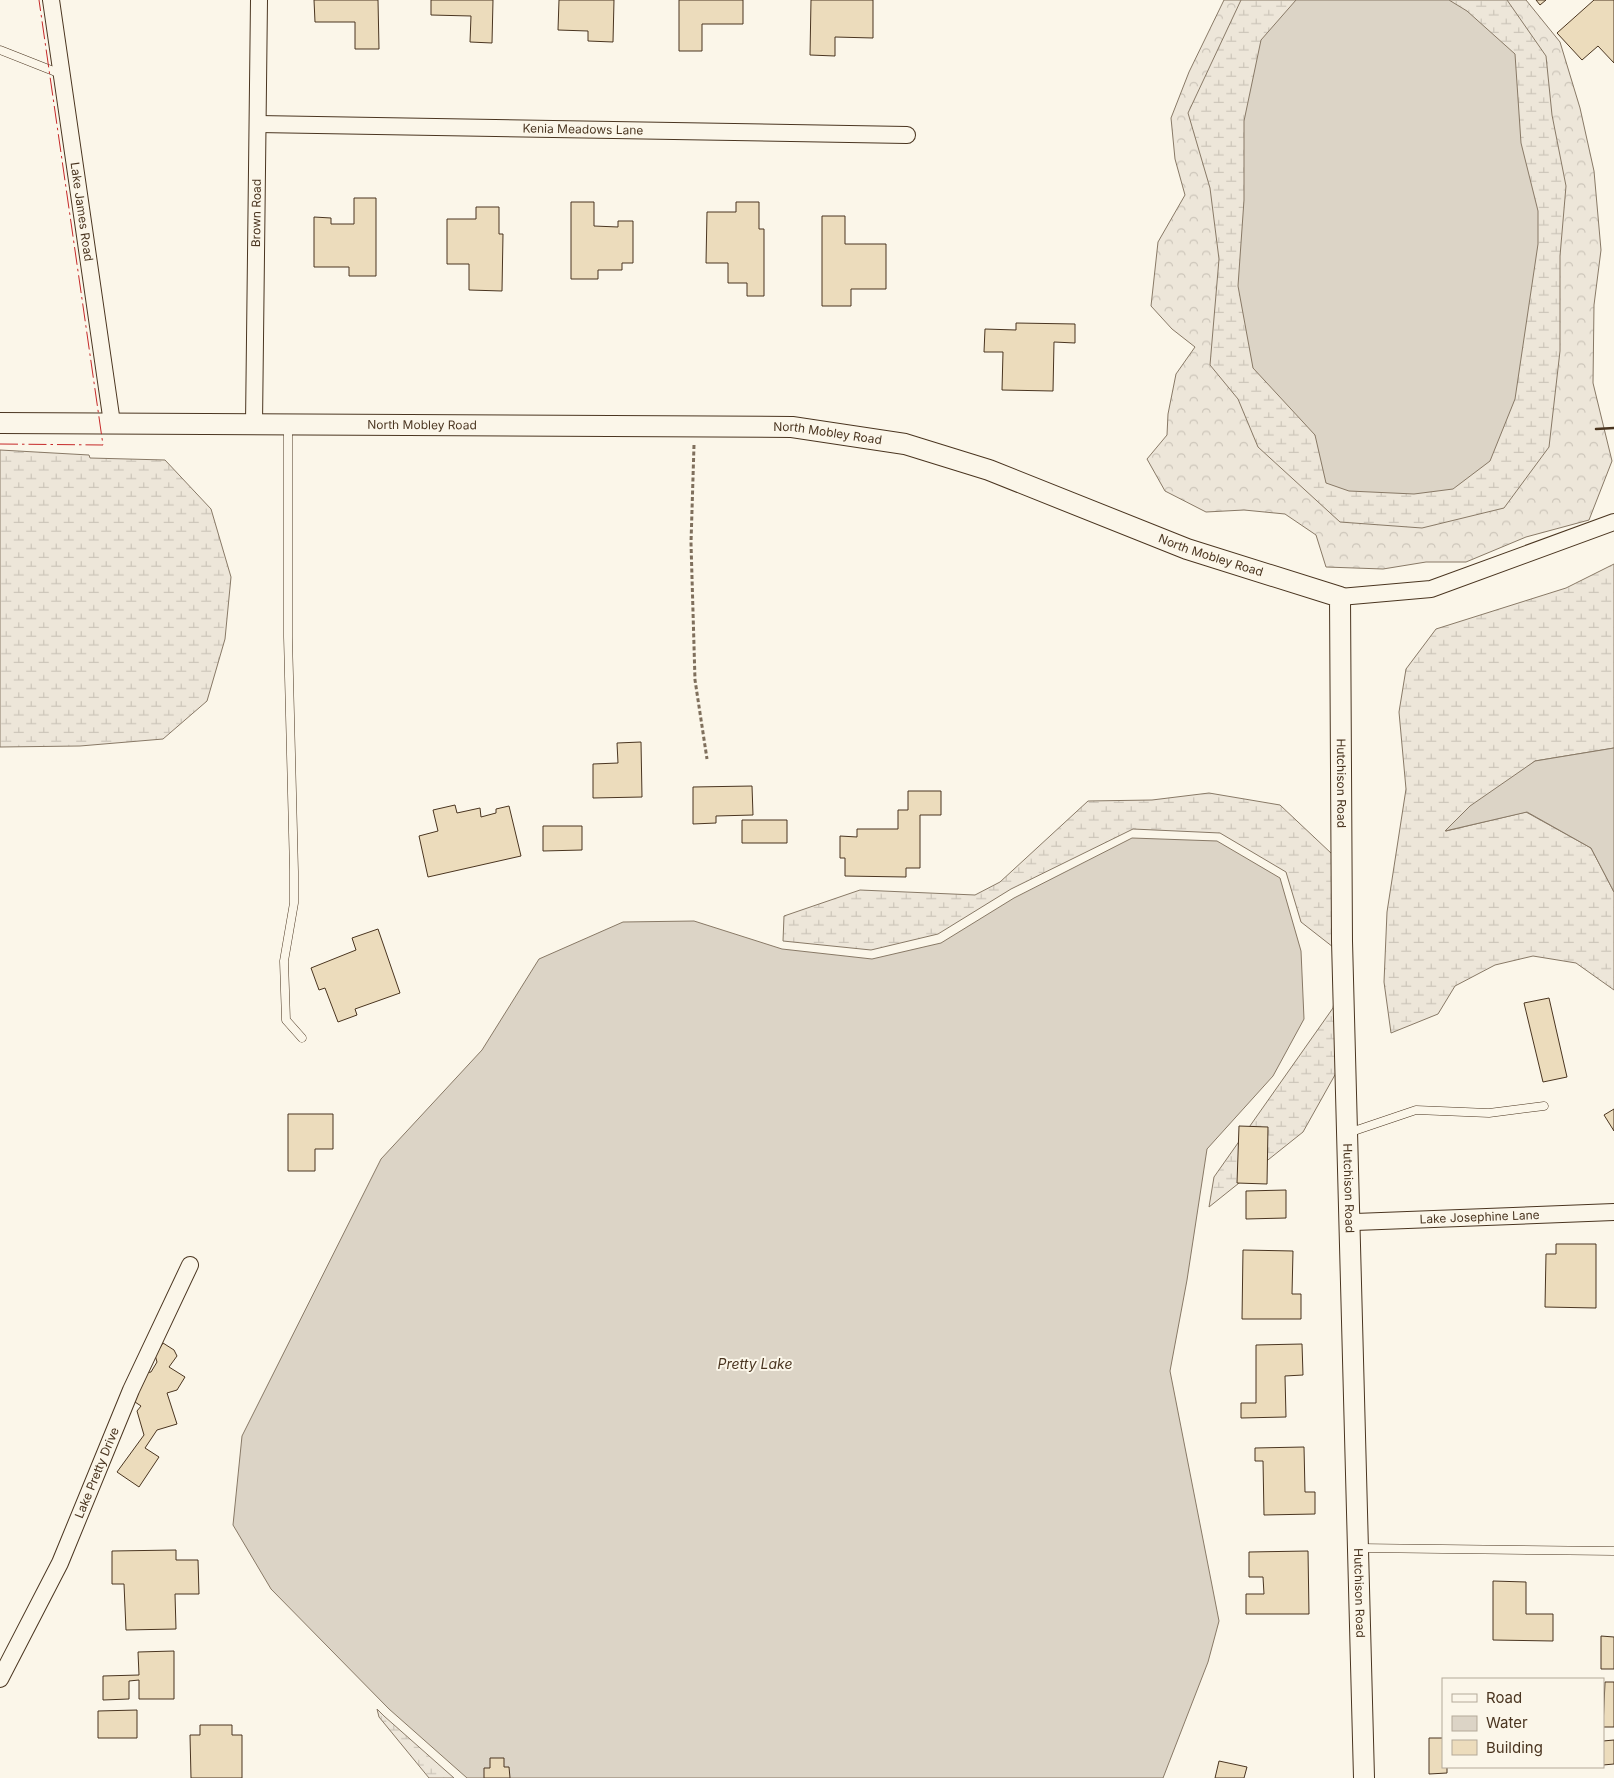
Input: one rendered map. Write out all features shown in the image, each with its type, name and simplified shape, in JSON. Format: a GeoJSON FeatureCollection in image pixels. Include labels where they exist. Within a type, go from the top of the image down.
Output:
{"type":"FeatureCollection","features":[{"type":"Feature","properties":{"kind":"street","name":"Lake James Road"},"geometry":{"type":"LineString","coordinates":[[51,0],[112,424]]}},
{"type":"Feature","properties":{"kind":"street","name":"Brown Road"},"geometry":{"type":"LineString","coordinates":[[254,424],[259,0]]}},
{"type":"Feature","properties":{"kind":"street","name":"Kenia Meadows Lane"},"geometry":{"type":"LineString","coordinates":[[258,124],[907,135]]}},
{"type":"Feature","properties":{"kind":"street","name":"North Mobley Road"},"geometry":{"type":"LineString","coordinates":[[0,423],[792,427],[905,444],[988,470],[1187,549],[1340,597],[1431,589],[1614,522]]}},
{"type":"Feature","properties":{"kind":"street","name":"Hutchison Road"},"geometry":{"type":"LineString","coordinates":[[1340,597],[1342,942],[1364,1778]]}},
{"type":"Feature","properties":{"kind":"street","name":"Lake Josephine Lane"},"geometry":{"type":"LineString","coordinates":[[1348,1220],[1355,1222],[1614,1212]]}},
{"type":"Feature","properties":{"kind":"street","name":"Lake Pretty Drive"},"geometry":{"type":"LineString","coordinates":[[0,1679],[60,1563],[131,1390],[190,1264]]}},
{"type":"Feature","properties":{"kind":"lane"},"geometry":{"type":"LineString","coordinates":[[0,50],[62,75]]}},
{"type":"Feature","properties":{"kind":"lane"},"geometry":{"type":"LineString","coordinates":[[288,425],[288,637],[294,904],[284,961],[286,1020],[302,1038]]}},
{"type":"Feature","properties":{"kind":"lane"},"geometry":{"type":"LineString","coordinates":[[1346,1134],[1416,1110],[1488,1113],[1544,1106]]}},
{"type":"Feature","properties":{"kind":"lane"},"geometry":{"type":"LineString","coordinates":[[1357,1548],[1614,1551]]}},
{"type":"Feature","properties":{"kind":"path"},"geometry":{"type":"LineString","coordinates":[[694,426],[690,543],[694,670],[707,759]]}},
{"type":"Feature","properties":{"kind":"green space"},"geometry":{"type":"Polygon","coordinates":[[[1224,0],[1526,0],[1560,42],[1580,108],[1594,171],[1601,250],[1594,305],[1593,383],[1612,461],[1589,520],[1526,537],[1466,562],[1426,562],[1383,569],[1326,567],[1316,535],[1285,514],[1244,510],[1206,512],[1165,491],[1147,459],[1167,435],[1168,414],[1176,374],[1195,347],[1172,329],[1151,306],[1158,242],[1185,195],[1175,159],[1171,118],[1189,72],[1224,0]]]}},
{"type":"Feature","properties":{"kind":"green space"},"geometry":{"type":"Polygon","coordinates":[[[1241,0],[1507,0],[1546,56],[1552,115],[1566,186],[1560,256],[1560,351],[1549,447],[1504,508],[1422,528],[1340,522],[1258,447],[1238,399],[1210,365],[1219,259],[1210,188],[1188,113],[1241,0]]]}},
{"type":"Feature","properties":{"kind":"green space"},"geometry":{"type":"Polygon","coordinates":[[[0,450],[89,455],[90,458],[165,460],[211,509],[231,577],[225,639],[207,701],[163,739],[80,746],[0,747],[0,450]]]}},
{"type":"Feature","properties":{"kind":"green space"},"geometry":{"type":"Polygon","coordinates":[[[1614,564],[1614,748],[1535,761],[1446,831],[1526,812],[1591,848],[1614,892],[1614,990],[1576,963],[1533,956],[1495,965],[1455,986],[1438,1014],[1391,1033],[1384,982],[1387,912],[1406,789],[1399,712],[1406,669],[1436,629],[1566,588],[1614,564]]]}},
{"type":"Feature","properties":{"kind":"green space"},"geometry":{"type":"Polygon","coordinates":[[[1209,793],[1280,805],[1332,854],[1333,947],[1301,922],[1286,872],[1220,833],[1133,829],[1011,889],[938,934],[871,950],[783,941],[784,916],[860,890],[975,895],[1000,882],[1088,801],[1152,800],[1209,793]]]}},
{"type":"Feature","properties":{"kind":"green space"},"geometry":{"type":"Polygon","coordinates":[[[1334,1002],[1336,1073],[1303,1132],[1209,1207],[1214,1177],[1333,1008],[1334,1002]]]}},
{"type":"Feature","properties":{"kind":"green space"},"geometry":{"type":"Polygon","coordinates":[[[377,1709],[454,1778],[429,1778],[379,1717],[377,1709]]]}},
{"type":"Feature","properties":{"kind":"water"},"geometry":{"type":"Polygon","coordinates":[[[1296,0],[1449,0],[1467,11],[1515,54],[1521,143],[1538,211],[1538,244],[1515,399],[1490,461],[1453,489],[1414,494],[1349,491],[1326,483],[1315,435],[1253,368],[1238,286],[1244,200],[1244,121],[1261,40],[1296,0]]]}},
{"type":"Feature","properties":{"kind":"water"},"geometry":{"type":"Polygon","coordinates":[[[1614,748],[1614,892],[1591,848],[1527,812],[1445,831],[1470,806],[1535,761],[1614,748]]]}},
{"type":"Feature","properties":{"kind":"water","name":"Pretty Lake"},"geometry":{"type":"Polygon","coordinates":[[[1132,838],[1217,841],[1280,878],[1301,951],[1304,1019],[1273,1076],[1207,1149],[1187,1280],[1170,1371],[1219,1621],[1208,1662],[1163,1778],[467,1778],[389,1709],[271,1589],[233,1525],[242,1436],[381,1159],[482,1050],[539,959],[623,922],[694,921],[782,949],[872,959],[941,943],[1014,898],[1132,838]]]}},
{"type":"Feature","properties":{"kind":"building"},"geometry":{"type":"Polygon","coordinates":[[[314,0],[378,0],[379,49],[355,49],[355,22],[315,22],[314,0]]]}},
{"type":"Feature","properties":{"kind":"building"},"geometry":{"type":"Polygon","coordinates":[[[431,0],[493,0],[492,43],[470,42],[471,16],[431,15],[431,0]]]}},
{"type":"Feature","properties":{"kind":"building"},"geometry":{"type":"Polygon","coordinates":[[[559,0],[614,0],[613,42],[588,41],[588,31],[558,30],[559,0]]]}},
{"type":"Feature","properties":{"kind":"building"},"geometry":{"type":"Polygon","coordinates":[[[679,0],[743,0],[743,24],[702,24],[702,51],[679,51],[679,0]]]}},
{"type":"Feature","properties":{"kind":"building"},"geometry":{"type":"Polygon","coordinates":[[[811,0],[873,0],[873,38],[835,37],[835,56],[810,55],[811,0]]]}},
{"type":"Feature","properties":{"kind":"building"},"geometry":{"type":"Polygon","coordinates":[[[1536,0],[1546,0],[1540,5],[1536,0]]]}},
{"type":"Feature","properties":{"kind":"building"},"geometry":{"type":"Polygon","coordinates":[[[1594,0],[1614,0],[1614,63],[1598,46],[1582,60],[1557,33],[1594,0]]]}},
{"type":"Feature","properties":{"kind":"building"},"geometry":{"type":"Polygon","coordinates":[[[354,198],[376,198],[376,276],[349,276],[349,267],[314,267],[314,217],[331,218],[331,224],[354,224],[354,198]]]}},
{"type":"Feature","properties":{"kind":"building"},"geometry":{"type":"Polygon","coordinates":[[[571,202],[594,202],[594,226],[618,227],[618,221],[633,221],[633,263],[622,263],[622,270],[598,270],[598,279],[571,279],[571,202]]]}},
{"type":"Feature","properties":{"kind":"building"},"geometry":{"type":"Polygon","coordinates":[[[736,202],[759,202],[759,229],[764,229],[764,296],[747,296],[747,283],[728,283],[728,263],[706,263],[707,212],[736,212],[736,202]]]}},
{"type":"Feature","properties":{"kind":"building"},"geometry":{"type":"Polygon","coordinates":[[[476,207],[499,207],[499,234],[503,234],[502,291],[469,290],[469,264],[447,264],[447,219],[476,219],[476,207]]]}},
{"type":"Feature","properties":{"kind":"building"},"geometry":{"type":"Polygon","coordinates":[[[822,216],[845,216],[845,244],[886,244],[886,289],[851,289],[851,306],[822,306],[822,216]]]}},
{"type":"Feature","properties":{"kind":"building"},"geometry":{"type":"Polygon","coordinates":[[[1016,323],[1075,324],[1075,343],[1054,342],[1053,391],[1002,390],[1003,352],[984,352],[985,329],[1016,330],[1016,323]]]}},
{"type":"Feature","properties":{"kind":"building"},"geometry":{"type":"Polygon","coordinates":[[[641,742],[642,797],[593,798],[593,764],[618,763],[617,743],[641,742]]]}},
{"type":"Feature","properties":{"kind":"building"},"geometry":{"type":"Polygon","coordinates":[[[752,786],[753,815],[716,816],[716,823],[693,824],[693,787],[752,786]]]}},
{"type":"Feature","properties":{"kind":"building"},"geometry":{"type":"Polygon","coordinates":[[[908,791],[941,791],[941,815],[920,815],[920,868],[906,868],[906,877],[845,876],[845,858],[840,858],[840,836],[857,837],[857,829],[898,829],[898,810],[908,810],[908,791]]]}},
{"type":"Feature","properties":{"kind":"building"},"geometry":{"type":"Polygon","coordinates":[[[455,805],[457,813],[480,808],[481,817],[496,813],[496,809],[509,806],[521,856],[428,877],[419,836],[438,831],[433,810],[455,805]]]}},
{"type":"Feature","properties":{"kind":"building"},"geometry":{"type":"Polygon","coordinates":[[[742,820],[787,820],[787,843],[742,843],[742,820]]]}},
{"type":"Feature","properties":{"kind":"building"},"geometry":{"type":"Polygon","coordinates":[[[543,826],[582,826],[582,850],[543,851],[543,826]]]}},
{"type":"Feature","properties":{"kind":"building"},"geometry":{"type":"Polygon","coordinates":[[[378,929],[400,993],[355,1009],[357,1015],[338,1022],[325,988],[319,990],[311,968],[356,950],[352,938],[378,929]]]}},
{"type":"Feature","properties":{"kind":"building"},"geometry":{"type":"Polygon","coordinates":[[[1549,998],[1567,1077],[1543,1082],[1524,1003],[1549,998]]]}},
{"type":"Feature","properties":{"kind":"building"},"geometry":{"type":"Polygon","coordinates":[[[1614,1109],[1614,1131],[1604,1115],[1614,1109]]]}},
{"type":"Feature","properties":{"kind":"building"},"geometry":{"type":"Polygon","coordinates":[[[288,1114],[333,1114],[333,1149],[315,1149],[315,1171],[288,1171],[288,1114]]]}},
{"type":"Feature","properties":{"kind":"building"},"geometry":{"type":"Polygon","coordinates":[[[1239,1126],[1268,1127],[1267,1184],[1237,1183],[1239,1126]]]}},
{"type":"Feature","properties":{"kind":"building"},"geometry":{"type":"Polygon","coordinates":[[[1286,1190],[1286,1218],[1246,1219],[1246,1191],[1286,1190]]]}},
{"type":"Feature","properties":{"kind":"building"},"geometry":{"type":"Polygon","coordinates":[[[1556,1244],[1596,1244],[1596,1308],[1545,1307],[1546,1254],[1556,1254],[1556,1244]]]}},
{"type":"Feature","properties":{"kind":"building"},"geometry":{"type":"Polygon","coordinates":[[[1243,1250],[1293,1251],[1292,1294],[1301,1294],[1301,1319],[1242,1319],[1243,1250]]]}},
{"type":"Feature","properties":{"kind":"building"},"geometry":{"type":"Polygon","coordinates":[[[163,1343],[174,1350],[177,1356],[169,1367],[185,1377],[177,1390],[167,1393],[177,1424],[157,1430],[145,1448],[159,1457],[139,1487],[117,1472],[144,1435],[137,1411],[141,1406],[129,1398],[145,1373],[151,1372],[157,1362],[155,1355],[163,1343]]]}},
{"type":"Feature","properties":{"kind":"building"},"geometry":{"type":"Polygon","coordinates":[[[1302,1344],[1303,1375],[1285,1376],[1286,1417],[1241,1418],[1241,1403],[1256,1403],[1256,1345],[1302,1344]]]}},
{"type":"Feature","properties":{"kind":"building"},"geometry":{"type":"Polygon","coordinates":[[[1304,1447],[1305,1492],[1315,1492],[1315,1514],[1264,1515],[1263,1461],[1255,1461],[1255,1448],[1304,1447]]]}},
{"type":"Feature","properties":{"kind":"building"},"geometry":{"type":"Polygon","coordinates":[[[176,1550],[176,1560],[198,1560],[199,1594],[175,1594],[176,1629],[126,1630],[124,1584],[112,1584],[112,1551],[176,1550]]]}},
{"type":"Feature","properties":{"kind":"building"},"geometry":{"type":"Polygon","coordinates":[[[1308,1551],[1309,1614],[1246,1614],[1246,1594],[1264,1594],[1263,1577],[1249,1577],[1249,1552],[1308,1551]]]}},
{"type":"Feature","properties":{"kind":"building"},"geometry":{"type":"Polygon","coordinates":[[[1493,1581],[1526,1582],[1526,1614],[1553,1614],[1553,1641],[1493,1640],[1493,1581]]]}},
{"type":"Feature","properties":{"kind":"building"},"geometry":{"type":"Polygon","coordinates":[[[1601,1636],[1614,1637],[1614,1669],[1601,1669],[1601,1636]]]}},
{"type":"Feature","properties":{"kind":"building"},"geometry":{"type":"Polygon","coordinates":[[[174,1651],[174,1699],[139,1699],[139,1680],[129,1681],[129,1699],[103,1700],[103,1676],[139,1675],[138,1652],[174,1651]]]}},
{"type":"Feature","properties":{"kind":"building"},"geometry":{"type":"Polygon","coordinates":[[[1605,1682],[1614,1682],[1614,1727],[1604,1727],[1605,1682]]]}},
{"type":"Feature","properties":{"kind":"building"},"geometry":{"type":"Polygon","coordinates":[[[137,1710],[137,1738],[98,1738],[98,1711],[137,1710]]]}},
{"type":"Feature","properties":{"kind":"building"},"geometry":{"type":"Polygon","coordinates":[[[200,1725],[232,1725],[232,1735],[242,1735],[242,1778],[191,1778],[190,1735],[200,1735],[200,1725]]]}},
{"type":"Feature","properties":{"kind":"building"},"geometry":{"type":"Polygon","coordinates":[[[1429,1738],[1442,1738],[1442,1768],[1447,1768],[1447,1773],[1429,1774],[1429,1738]]]}},
{"type":"Feature","properties":{"kind":"building"},"geometry":{"type":"Polygon","coordinates":[[[1614,1740],[1614,1764],[1604,1765],[1604,1741],[1614,1740]]]}},
{"type":"Feature","properties":{"kind":"building"},"geometry":{"type":"Polygon","coordinates":[[[490,1758],[504,1758],[504,1767],[509,1767],[510,1778],[484,1778],[484,1768],[490,1768],[490,1758]]]}},
{"type":"Feature","properties":{"kind":"building"},"geometry":{"type":"Polygon","coordinates":[[[1219,1761],[1247,1767],[1244,1778],[1215,1778],[1219,1761]]]}},
{"type":"Feature","properties":{"kind":"wall"},"geometry":{"type":"LineString","coordinates":[[1596,429],[1614,428]]}},
{"type":"Feature","properties":{"kind":"power"},"geometry":{"type":"LineString","coordinates":[[0,444],[103,445],[39,0]]}}]}
